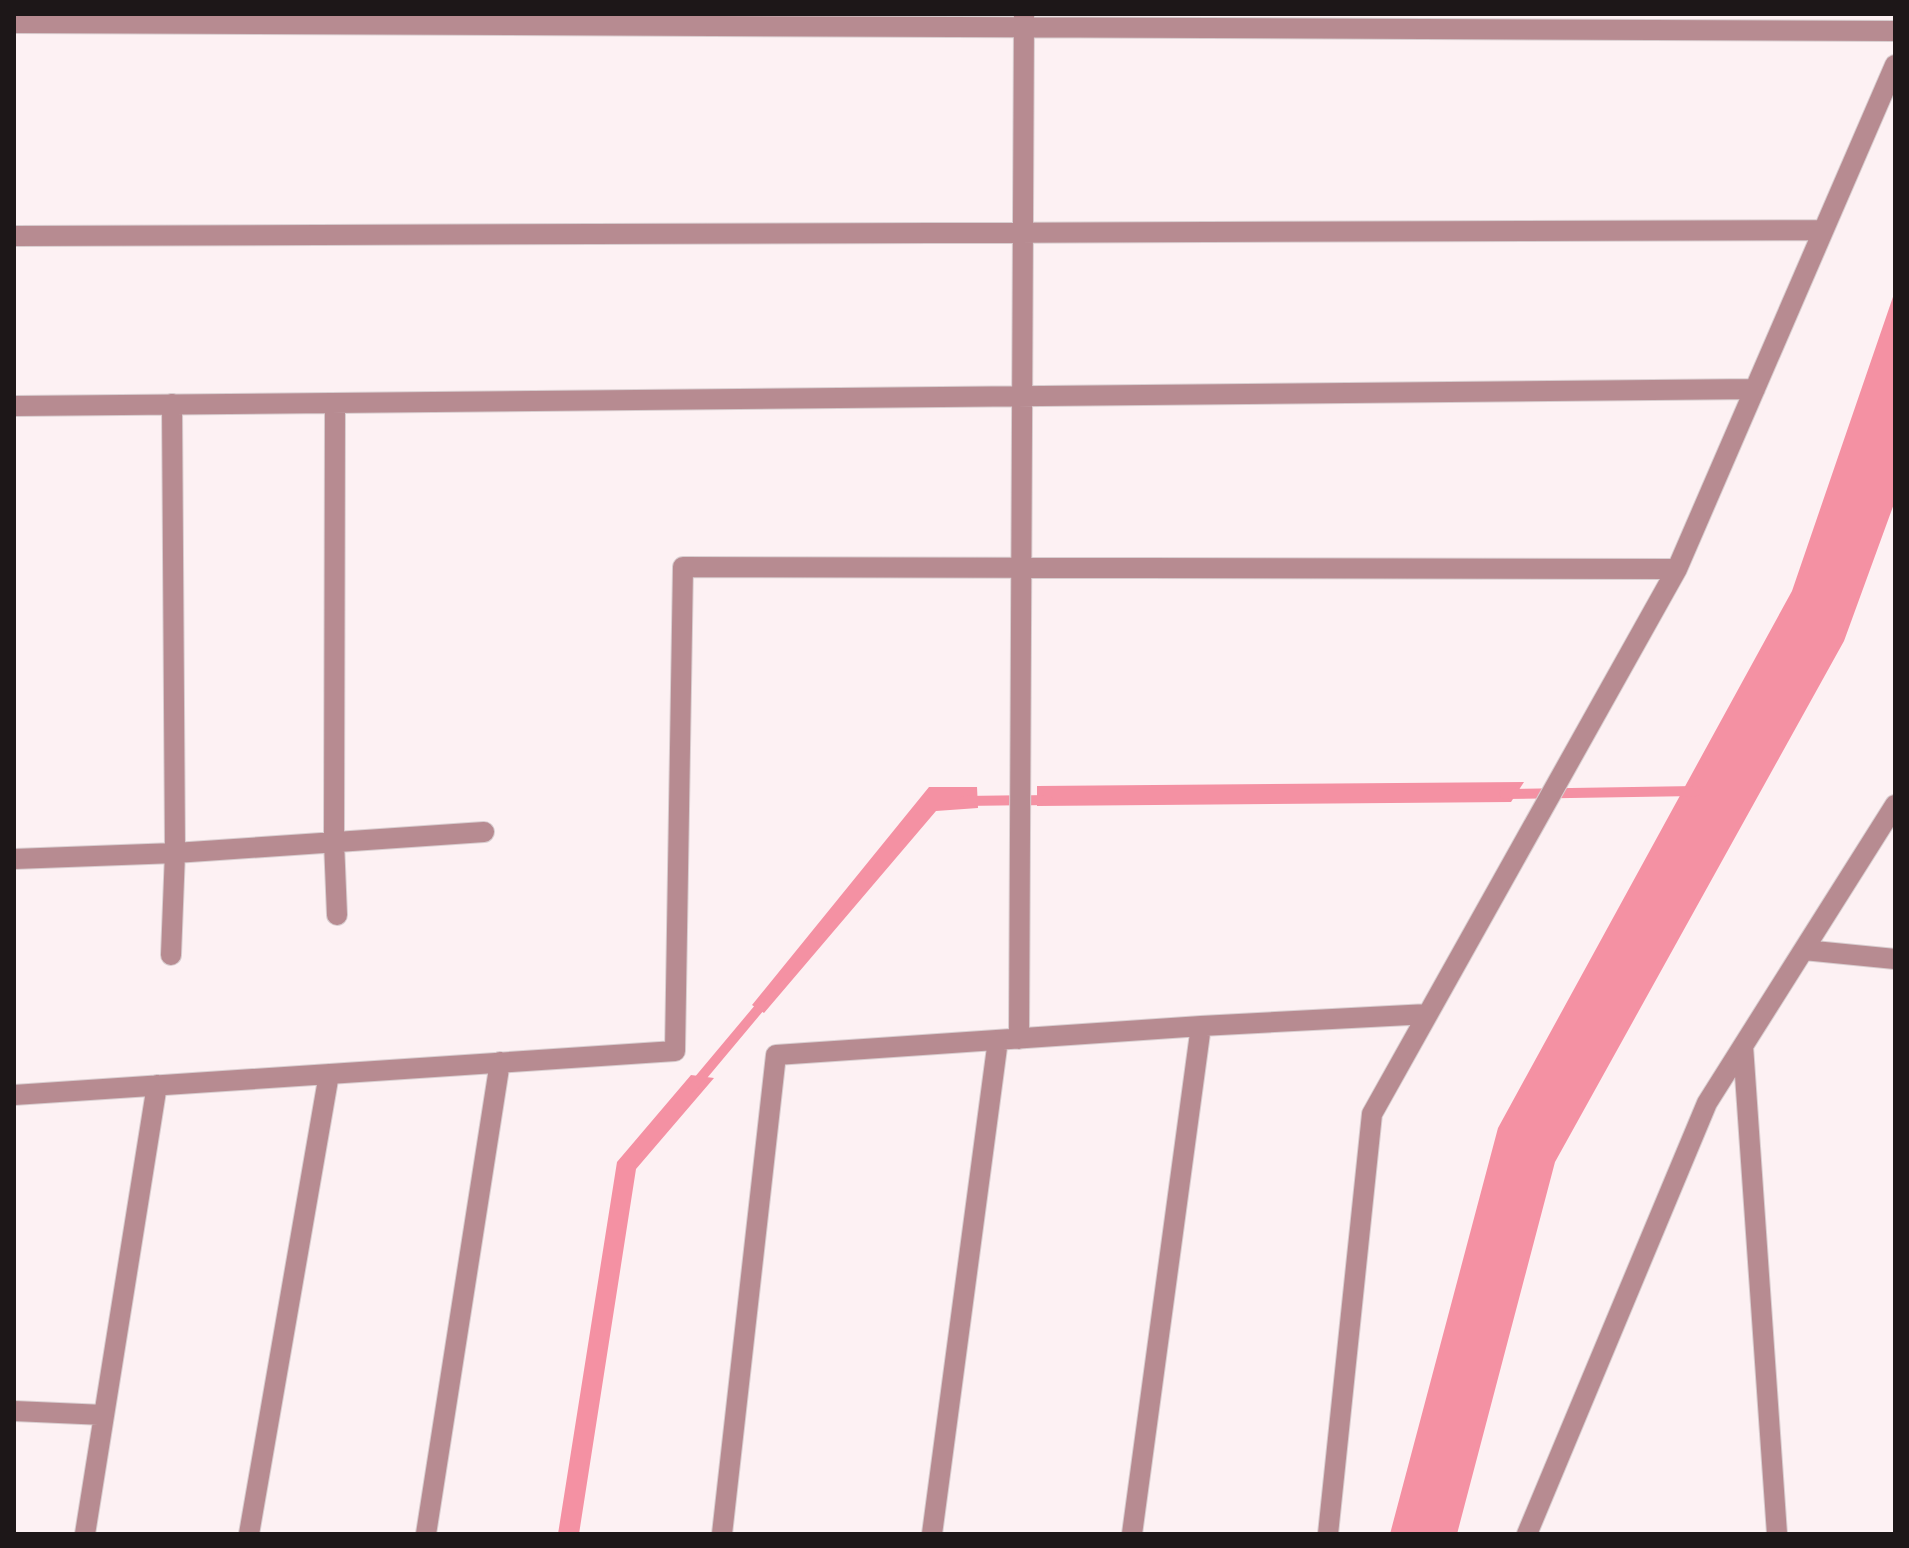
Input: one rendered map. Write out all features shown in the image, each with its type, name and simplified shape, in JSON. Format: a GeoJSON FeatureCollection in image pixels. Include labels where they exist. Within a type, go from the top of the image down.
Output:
{"type":"FeatureCollection","features":[{"type":"Feature","properties":{"kind":"street"},"geometry":{"type":"LineString","coordinates":[[1019,1039],[1024,21]]}},
{"type":"Feature","properties":{"kind":"street"},"geometry":{"type":"LineString","coordinates":[[14,23],[1024,21],[1895,31]]}},
{"type":"Feature","properties":{"kind":"street"},"geometry":{"type":"LineString","coordinates":[[1328,1534],[1372,1114],[1677,569],[1895,65]]}},
{"type":"Feature","properties":{"kind":"street"},"geometry":{"type":"LineString","coordinates":[[14,236],[1823,230]]}},
{"type":"Feature","properties":{"kind":"street"},"geometry":{"type":"LineString","coordinates":[[14,406],[1755,389]]}},
{"type":"Feature","properties":{"kind":"street"},"geometry":{"type":"LineString","coordinates":[[335,403],[334,842],[337,915]]}},
{"type":"Feature","properties":{"kind":"street"},"geometry":{"type":"LineString","coordinates":[[171,955],[175,853],[172,404]]}},
{"type":"Feature","properties":{"kind":"street"},"geometry":{"type":"LineString","coordinates":[[14,1095],[675,1051],[683,567],[1677,569]]}},
{"type":"Feature","properties":{"kind":"street"},"geometry":{"type":"LineString","coordinates":[[1527,1534],[1707,1103],[1895,805]]}},
{"type":"Feature","properties":{"kind":"street"},"geometry":{"type":"LineString","coordinates":[[14,859],[175,853],[484,832]]}},
{"type":"Feature","properties":{"kind":"street"},"geometry":{"type":"LineString","coordinates":[[1804,950],[1895,959]]}},
{"type":"Feature","properties":{"kind":"street"},"geometry":{"type":"LineString","coordinates":[[722,1534],[776,1055],[1428,1014]]}},
{"type":"Feature","properties":{"kind":"street"},"geometry":{"type":"LineString","coordinates":[[1132,1534],[1201,1026]]}},
{"type":"Feature","properties":{"kind":"street"},"geometry":{"type":"LineString","coordinates":[[932,1534],[998,1040]]}},
{"type":"Feature","properties":{"kind":"street"},"geometry":{"type":"LineString","coordinates":[[1743,1046],[1777,1534]]}},
{"type":"Feature","properties":{"kind":"street"},"geometry":{"type":"LineString","coordinates":[[426,1534],[500,1062]]}},
{"type":"Feature","properties":{"kind":"street"},"geometry":{"type":"LineString","coordinates":[[249,1534],[329,1074]]}},
{"type":"Feature","properties":{"kind":"street"},"geometry":{"type":"LineString","coordinates":[[85,1534],[157,1085]]}},
{"type":"Feature","properties":{"kind":"street"},"geometry":{"type":"LineString","coordinates":[[14,1411],[104,1415]]}},
{"type":"Feature","properties":{"kind":"shaded area"},"geometry":{"type":"Polygon","coordinates":[[[1895,291],[1895,501],[1844,641],[1555,1162],[1457,1534],[1390,1534],[1498,1128],[1792,591],[1895,291]]]}},
{"type":"Feature","properties":{"kind":"shaded area"},"geometry":{"type":"Polygon","coordinates":[[[1524,782],[1511,802],[1037,806],[1037,786],[1524,782]]]}},
{"type":"Feature","properties":{"kind":"shaded area"},"geometry":{"type":"Polygon","coordinates":[[[929,787],[977,787],[978,808],[936,811],[764,1013],[752,1005],[929,787]]]}},
{"type":"Feature","properties":{"kind":"shaded area"},"geometry":{"type":"Polygon","coordinates":[[[691,1075],[714,1078],[636,1169],[579,1534],[558,1534],[617,1162],[691,1075]]]}},
{"type":"Feature","properties":{"kind":"waterway"},"geometry":{"type":"LineString","coordinates":[[1504,794],[1696,791]]}},
{"type":"Feature","properties":{"kind":"waterway"},"geometry":{"type":"LineString","coordinates":[[964,801],[1048,800]]}},
{"type":"Feature","properties":{"kind":"waterway"},"geometry":{"type":"LineString","coordinates":[[693,1087],[765,1001]]}}]}
